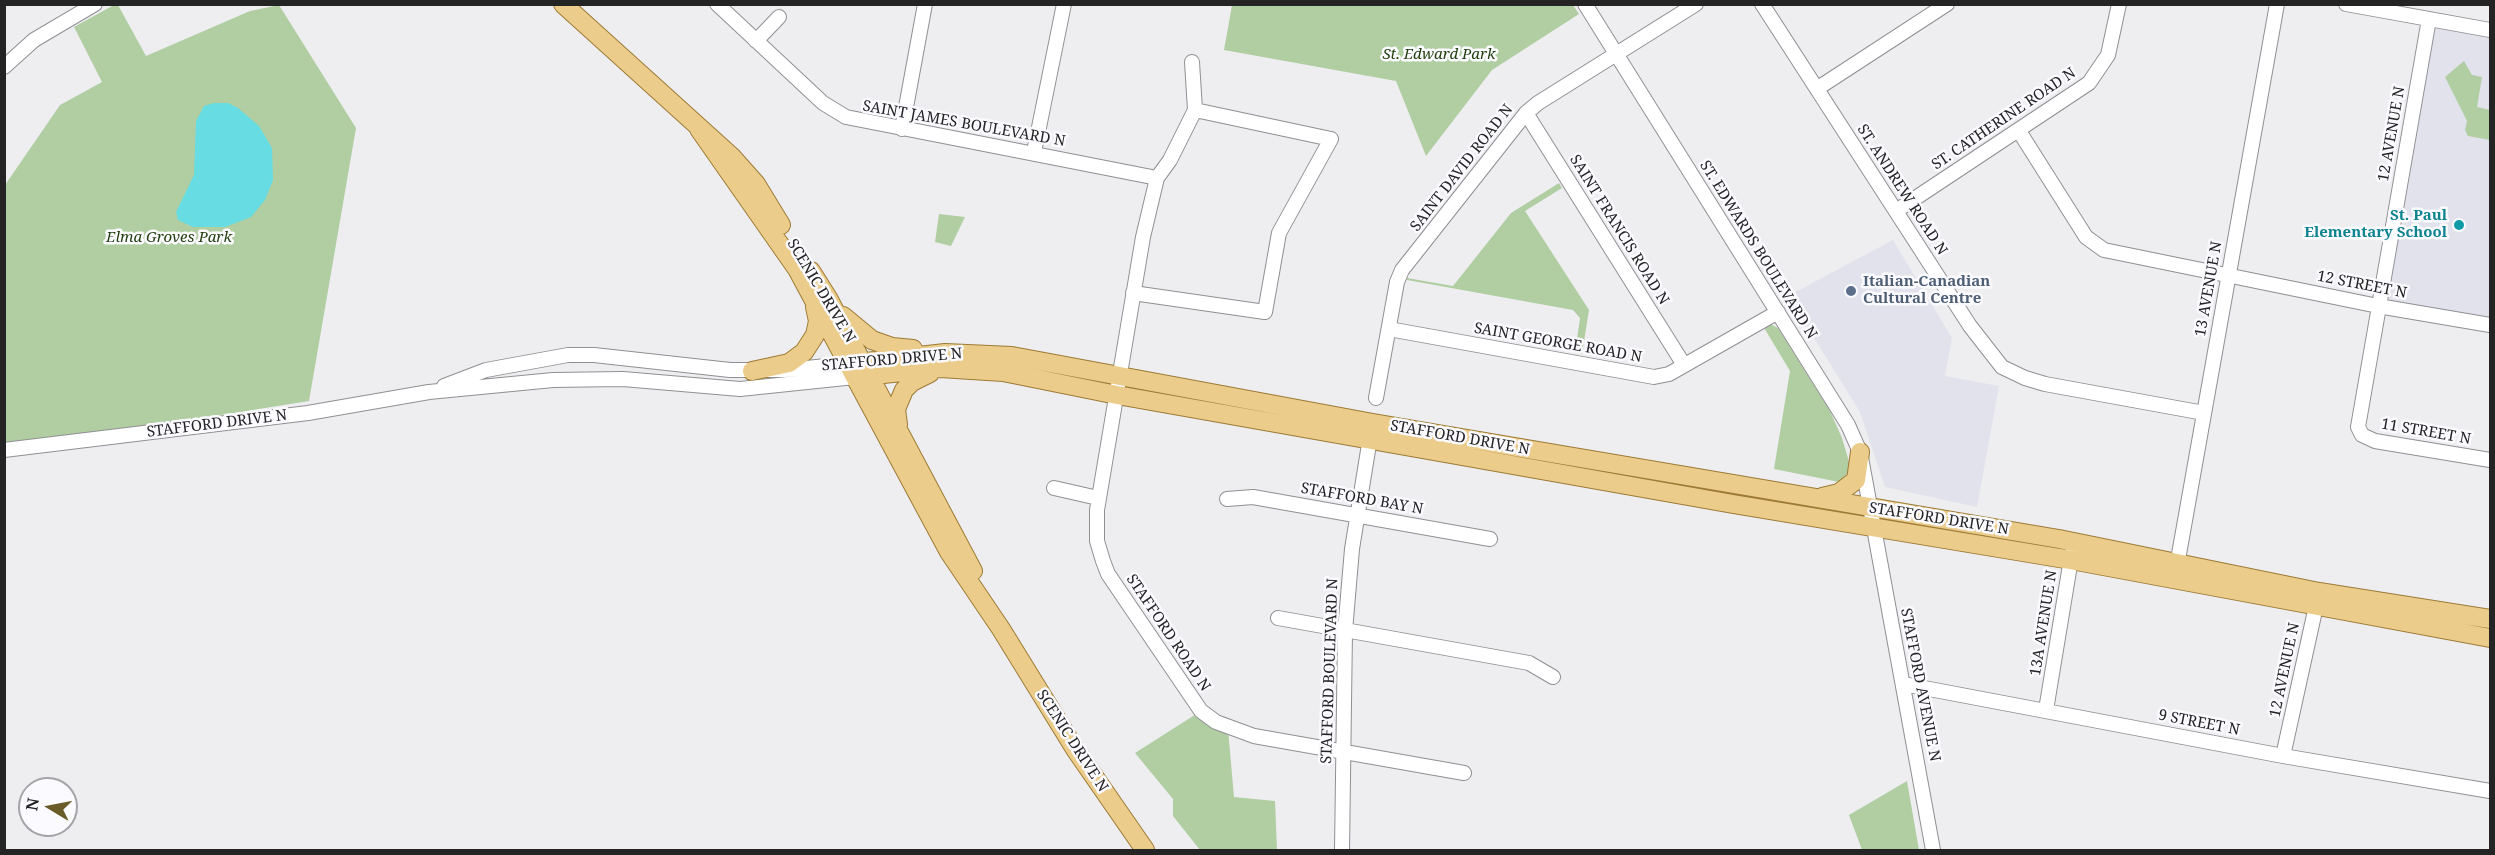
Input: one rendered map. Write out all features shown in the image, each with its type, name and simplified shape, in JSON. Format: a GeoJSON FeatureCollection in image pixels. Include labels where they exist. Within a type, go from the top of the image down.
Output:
{"type":"FeatureCollection","features":[{"type":"Feature","properties":{"kind":"main road","name":"SCENIC DRIVE N"},"geometry":{"type":"LineString","coordinates":[[563,4],[732,157],[756,184],[859,370],[949,552],[1001,629],[1075,749],[1145,850]]}},
{"type":"Feature","properties":{"kind":"main road"},"geometry":{"type":"LineString","coordinates":[[821,299],[872,340],[942,361]]}},
{"type":"Feature","properties":{"kind":"main road"},"geometry":{"type":"LineString","coordinates":[[752,371],[789,363],[804,352],[817,328],[821,299]]}},
{"type":"Feature","properties":{"kind":"main road","name":"STAFFORD DRIVE N"},"geometry":{"type":"LineString","coordinates":[[859,370],[1012,356],[1118,386],[1371,431],[1874,526],[2073,551]]}},
{"type":"Feature","properties":{"kind":"main road"},"geometry":{"type":"LineString","coordinates":[[903,438],[895,417],[902,394],[912,382],[942,361]]}},
{"type":"Feature","properties":{"kind":"main road","name":"SCENIC DRIVE N"},"geometry":{"type":"LineString","coordinates":[[859,370],[903,438],[958,540],[1001,629]]}},
{"type":"Feature","properties":{"kind":"main road","name":"STAFFORD DRIVE N"},"geometry":{"type":"LineString","coordinates":[[1371,431],[1818,498],[2317,599],[2490,638]]}},
{"type":"Feature","properties":{"kind":"main road"},"geometry":{"type":"LineString","coordinates":[[1818,498],[1848,489],[1856,480],[1860,452]]}},
{"type":"Feature","properties":{"kind":"main road","name":"STAFFORD DRIVE N"},"geometry":{"type":"LineString","coordinates":[[2317,599],[2490,619]]}},
{"type":"Feature","properties":{"kind":"street"},"geometry":{"type":"LineString","coordinates":[[4,67],[34,40],[95,4]]}},
{"type":"Feature","properties":{"kind":"street","name":"SAINT JAMES BOULEVARD N"},"geometry":{"type":"LineString","coordinates":[[717,4],[823,103],[838,114],[855,120],[1034,152],[1157,178]]}},
{"type":"Feature","properties":{"kind":"street"},"geometry":{"type":"LineString","coordinates":[[902,129],[925,4]]}},
{"type":"Feature","properties":{"kind":"street"},"geometry":{"type":"LineString","coordinates":[[1034,152],[1064,4]]}},
{"type":"Feature","properties":{"kind":"street","name":"ST. EDWARDS BOULEVARD N"},"geometry":{"type":"LineString","coordinates":[[1585,4],[1848,425],[1860,452],[1874,526]]}},
{"type":"Feature","properties":{"kind":"street","name":"SAINT DAVID ROAD N"},"geometry":{"type":"LineString","coordinates":[[1376,398],[1397,282],[1402,270],[1526,113],[1616,53],[1696,4]]}},
{"type":"Feature","properties":{"kind":"street","name":"ST. ANDREW ROAD N"},"geometry":{"type":"LineString","coordinates":[[1762,4],[1970,326],[2002,367],[2045,384],[2204,413]]}},
{"type":"Feature","properties":{"kind":"street"},"geometry":{"type":"LineString","coordinates":[[1818,88],[1947,4]]}},
{"type":"Feature","properties":{"kind":"street","name":"ST. CATHERINE ROAD N"},"geometry":{"type":"LineString","coordinates":[[1896,211],[2072,96],[2100,71],[2108,55],[2119,4]]}},
{"type":"Feature","properties":{"kind":"street","name":"13 AVENUE N"},"geometry":{"type":"LineString","coordinates":[[2176,571],[2277,4]]}},
{"type":"Feature","properties":{"kind":"street"},"geometry":{"type":"LineString","coordinates":[[2346,4],[2490,30]]}},
{"type":"Feature","properties":{"kind":"street"},"geometry":{"type":"LineString","coordinates":[[756,41],[779,16]]}},
{"type":"Feature","properties":{"kind":"street","name":"12 AVENUE N"},"geometry":{"type":"LineString","coordinates":[[2360,431],[2358,423],[2429,19]]}},
{"type":"Feature","properties":{"kind":"street"},"geometry":{"type":"LineString","coordinates":[[1118,386],[1133,293],[1157,178],[1170,160],[1195,110],[1192,62]]}},
{"type":"Feature","properties":{"kind":"street"},"geometry":{"type":"LineString","coordinates":[[1133,293],[1265,312],[1279,233],[1331,139],[1195,110]]}},
{"type":"Feature","properties":{"kind":"street","name":"SAINT FRANCIS ROAD N"},"geometry":{"type":"LineString","coordinates":[[1526,113],[1684,365]]}},
{"type":"Feature","properties":{"kind":"street","name":"12 STREET N"},"geometry":{"type":"LineString","coordinates":[[2019,131],[2086,237],[2095,245],[2115,253],[2378,306],[2490,325]]}},
{"type":"Feature","properties":{"kind":"street","name":"SAINT GEORGE ROAD N"},"geometry":{"type":"LineString","coordinates":[[1389,329],[1654,377],[1669,374],[1778,312]]}},
{"type":"Feature","properties":{"kind":"street","name":"STAFFORD DRIVE N"},"geometry":{"type":"LineString","coordinates":[[429,392],[486,370],[568,355],[594,355],[752,371],[859,370]]}},
{"type":"Feature","properties":{"kind":"street","name":"STAFFORD DRIVE N"},"geometry":{"type":"LineString","coordinates":[[4,450],[308,413],[429,392],[584,378],[740,389],[859,370]]}},
{"type":"Feature","properties":{"kind":"street","name":"STAFFORD ROAD N"},"geometry":{"type":"LineString","coordinates":[[1118,386],[1098,498],[1097,541],[1108,574],[1201,711],[1216,722],[1241,732],[1343,752]]}},
{"type":"Feature","properties":{"kind":"street","name":"STAFFORD BOULEVARD N"},"geometry":{"type":"LineString","coordinates":[[1342,850],[1345,631],[1357,515],[1371,431]]}},
{"type":"Feature","properties":{"kind":"street","name":"11 STREET N"},"geometry":{"type":"LineString","coordinates":[[2360,431],[2366,438],[2375,441],[2490,460]]}},
{"type":"Feature","properties":{"kind":"street"},"geometry":{"type":"LineString","coordinates":[[1054,488],[1098,498]]}},
{"type":"Feature","properties":{"kind":"street","name":"STAFFORD BAY N"},"geometry":{"type":"LineString","coordinates":[[1227,500],[1253,497],[1490,539]]}},
{"type":"Feature","properties":{"kind":"street","name":"STAFFORD AVENUE N"},"geometry":{"type":"LineString","coordinates":[[1874,526],[1933,850]]}},
{"type":"Feature","properties":{"kind":"street","name":"13A AVENUE N"},"geometry":{"type":"LineString","coordinates":[[2046,710],[2073,551]]}},
{"type":"Feature","properties":{"kind":"street","name":"12 AVENUE N"},"geometry":{"type":"LineString","coordinates":[[2283,756],[2317,599]]}},
{"type":"Feature","properties":{"kind":"street"},"geometry":{"type":"LineString","coordinates":[[1278,618],[1529,663],[1553,677]]}},
{"type":"Feature","properties":{"kind":"street","name":"9 STREET N"},"geometry":{"type":"LineString","coordinates":[[1903,684],[2283,756],[2490,791]]}},
{"type":"Feature","properties":{"kind":"street"},"geometry":{"type":"LineString","coordinates":[[1343,752],[1464,773]]}},
{"type":"Feature","properties":{"kind":"shaded area"},"geometry":{"type":"Polygon","coordinates":[[[2429,19],[2490,30],[2490,325],[2378,306],[2429,19]]]}},
{"type":"Feature","properties":{"kind":"shaded area"},"geometry":{"type":"Polygon","coordinates":[[[1893,240],[1952,338],[1945,376],[1999,386],[1977,507],[1885,487],[1860,412],[1788,296],[1893,240]]]}},
{"type":"Feature","properties":{"kind":"green space","name":"Elma Groves Park"},"geometry":{"type":"Polygon","coordinates":[[[118,5],[146,56],[250,11],[279,5],[356,128],[309,401],[196,419],[5,443],[5,185],[60,105],[102,82],[74,27],[118,5]]]}},
{"type":"Feature","properties":{"kind":"green space","name":"St. Edward Park"},"geometry":{"type":"Polygon","coordinates":[[[1232,5],[1573,5],[1579,14],[1492,70],[1426,156],[1396,81],[1224,50],[1232,5]]]}},
{"type":"Feature","properties":{"kind":"green space"},"geometry":{"type":"Polygon","coordinates":[[[2464,61],[2472,75],[2482,77],[2477,107],[2490,110],[2490,140],[2468,136],[2465,130],[2467,121],[2445,77],[2464,61]]]}},
{"type":"Feature","properties":{"kind":"green space"},"geometry":{"type":"Polygon","coordinates":[[[1559,183],[1562,188],[1525,211],[1589,310],[1582,354],[1575,353],[1580,318],[1573,310],[1407,280],[1407,278],[1453,286],[1511,213],[1559,183]]]}},
{"type":"Feature","properties":{"kind":"green space"},"geometry":{"type":"Polygon","coordinates":[[[939,214],[965,217],[951,246],[935,242],[939,214]]]}},
{"type":"Feature","properties":{"kind":"green space"},"geometry":{"type":"Polygon","coordinates":[[[1770,324],[1778,328],[1830,411],[1842,438],[1850,465],[1846,475],[1839,482],[1774,469],[1790,371],[1763,326],[1770,324]]]}},
{"type":"Feature","properties":{"kind":"green space"},"geometry":{"type":"Polygon","coordinates":[[[1201,711],[1228,729],[1234,797],[1275,801],[1277,850],[1200,850],[1173,816],[1173,799],[1135,753],[1201,711]]]}},
{"type":"Feature","properties":{"kind":"green space"},"geometry":{"type":"Polygon","coordinates":[[[1907,781],[1919,850],[1862,850],[1849,815],[1907,781]]]}},
{"type":"Feature","properties":{"kind":"water"},"geometry":{"type":"Polygon","coordinates":[[[228,103],[238,108],[259,126],[272,148],[273,180],[265,200],[251,217],[225,227],[193,227],[178,220],[176,212],[194,175],[196,121],[204,106],[228,103]]]}},
{"type":"Feature","properties":{"kind":"place","name":"St. Paul Elementary School"},"geometry":{"type":"Point","coordinates":[2459,225]}},
{"type":"Feature","properties":{"kind":"place","name":"Italian-Canadian Cultural Centre"},"geometry":{"type":"Point","coordinates":[1851,291]}}]}
